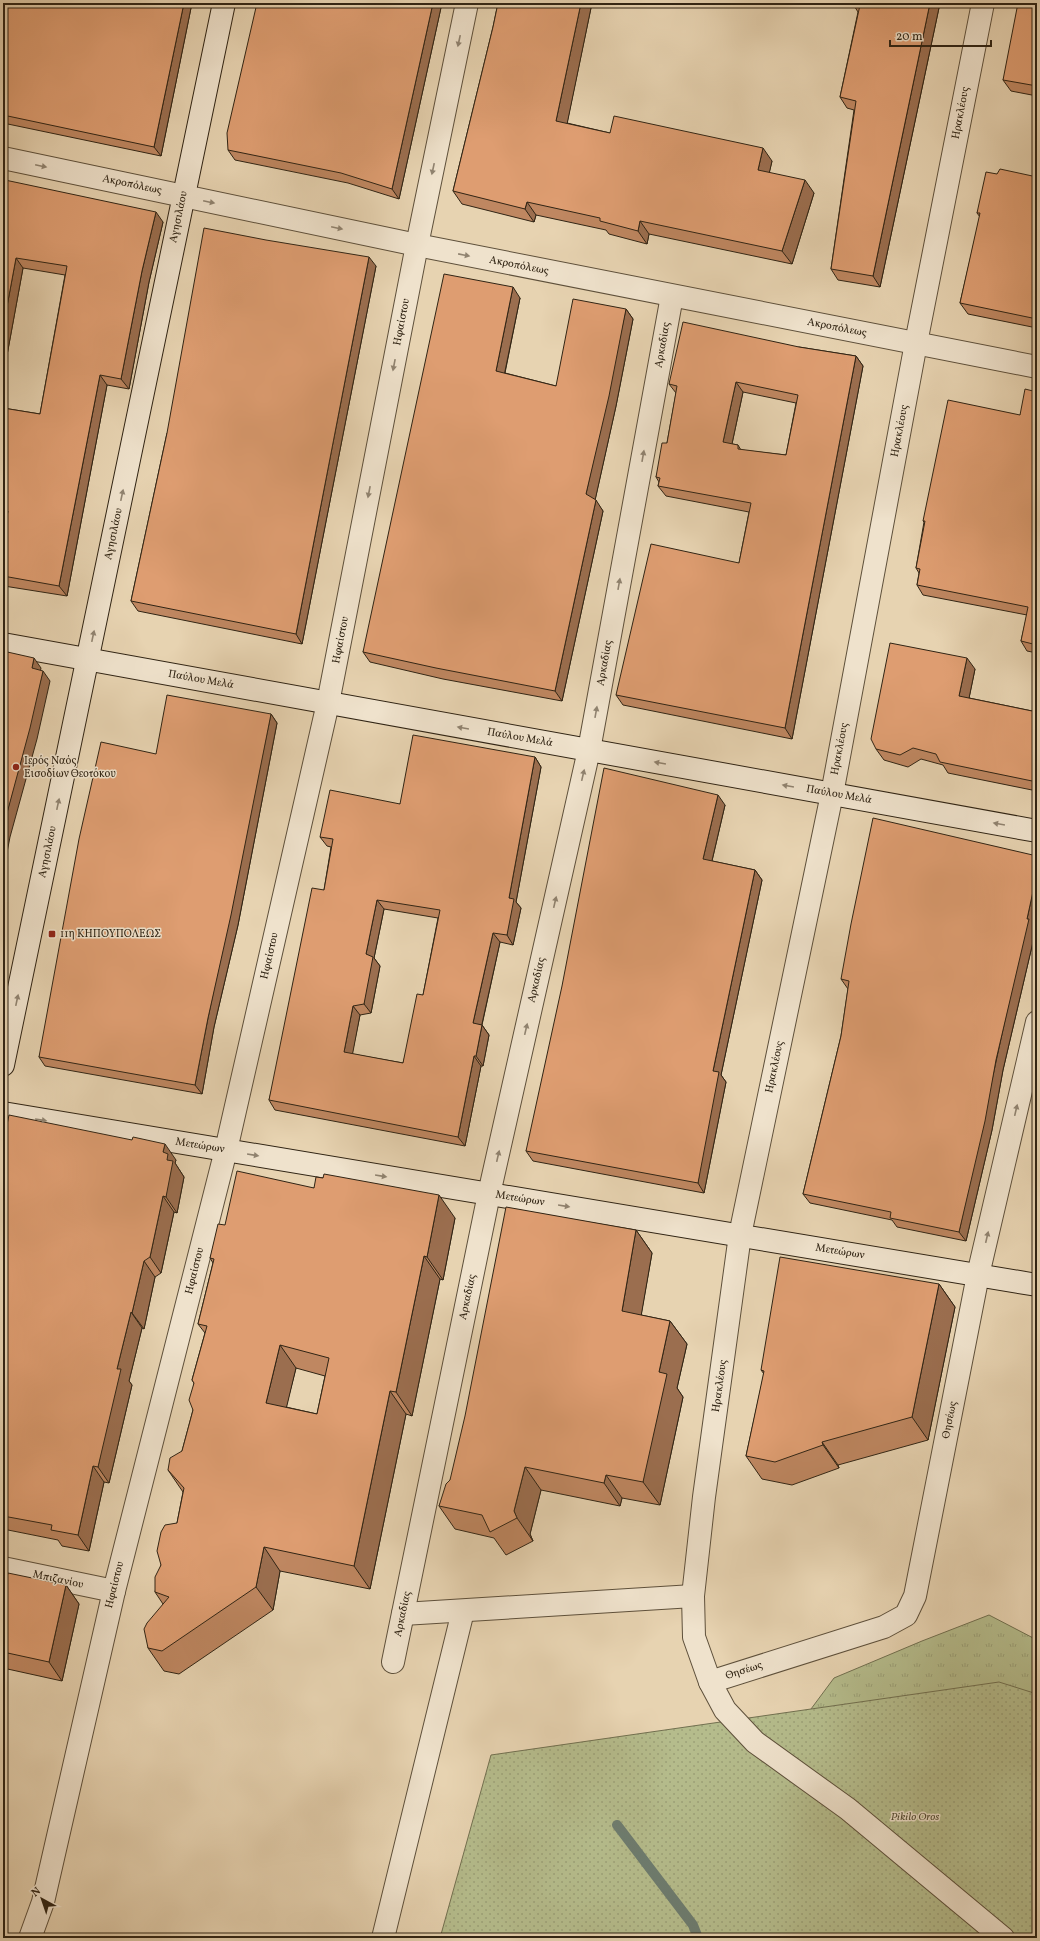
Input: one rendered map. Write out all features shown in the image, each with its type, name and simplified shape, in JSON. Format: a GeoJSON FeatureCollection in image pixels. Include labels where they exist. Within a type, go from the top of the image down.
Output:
{"type":"FeatureCollection","features":[{"type":"Feature","properties":{"kind":"street","name":"Αγησιλάου"},"geometry":{"type":"LineString","coordinates":[[3,1065],[224,3]]}},
{"type":"Feature","properties":{"kind":"street","name":"Ηφαίστου"},"geometry":{"type":"LineString","coordinates":[[30,1938],[43,1902],[114,1591],[226,1150],[328,703],[417,245],[467,3]]}},
{"type":"Feature","properties":{"kind":"street","name":"Ηρακλέους"},"geometry":{"type":"LineString","coordinates":[[983,3],[916,343],[832,794],[740,1235],[704,1496],[693,1596],[694,1637],[710,1682],[725,1710],[755,1742],[848,1809],[1003,1938]]}},
{"type":"Feature","properties":{"kind":"street","name":"Ακροπόλεως"},"geometry":{"type":"LineString","coordinates":[[3,158],[417,245],[1037,367]]}},
{"type":"Feature","properties":{"kind":"street","name":"Αρκαδίας"},"geometry":{"type":"LineString","coordinates":[[393,1662],[489,1194],[589,750],[672,296]]}},
{"type":"Feature","properties":{"kind":"street","name":"Παύλου Μελά"},"geometry":{"type":"LineString","coordinates":[[3,644],[1037,831]]}},
{"type":"Feature","properties":{"kind":"street","name":"Θησέως"},"geometry":{"type":"LineString","coordinates":[[710,1682],[884,1627],[906,1615],[916,1596],[978,1275],[1037,1022]]}},
{"type":"Feature","properties":{"kind":"street","name":"Μετεώρων"},"geometry":{"type":"LineString","coordinates":[[3,1113],[1037,1285]]}},
{"type":"Feature","properties":{"kind":"street","name":"Μπιζανίου"},"geometry":{"type":"LineString","coordinates":[[3,1568],[114,1591]]}},
{"type":"Feature","properties":{"kind":"street"},"geometry":{"type":"LineString","coordinates":[[403,1614],[693,1596]]}},
{"type":"Feature","properties":{"kind":"street"},"geometry":{"type":"LineString","coordinates":[[383,1938],[463,1611]]}},
{"type":"Feature","properties":{"kind":"green space"},"geometry":{"type":"Polygon","coordinates":[[[989,1615],[1037,1640],[1037,1938],[811,1709],[834,1678],[989,1615]]]}},
{"type":"Feature","properties":{"kind":"green space","name":"Pikilo Oros"},"geometry":{"type":"Polygon","coordinates":[[[999,1682],[1037,1694],[1037,1938],[440,1938],[491,1755],[999,1682]]]}},
{"type":"Feature","properties":{"kind":"building"},"geometry":{"type":"Polygon","coordinates":[[[3,3],[184,3],[154,147],[3,115],[3,3]]]}},
{"type":"Feature","properties":{"kind":"building"},"geometry":{"type":"Polygon","coordinates":[[[257,3],[433,3],[392,189],[341,173],[228,150],[227,133],[257,3]]]}},
{"type":"Feature","properties":{"kind":"building"},"geometry":{"type":"Polygon","coordinates":[[[498,3],[581,3],[556,121],[610,133],[614,116],[763,148],[758,170],[805,180],[782,251],[640,221],[638,231],[600,221],[600,218],[527,202],[525,209],[453,191],[498,3]]]}},
{"type":"Feature","properties":{"kind":"building"},"geometry":{"type":"Polygon","coordinates":[[[853,3],[930,3],[873,276],[831,269],[856,101],[840,97],[860,5],[853,3]]]}},
{"type":"Feature","properties":{"kind":"building"},"geometry":{"type":"Polygon","coordinates":[[[1018,3],[1037,3],[1037,86],[1003,80],[1018,3]]]}},
{"type":"Feature","properties":{"kind":"building"},"geometry":{"type":"Polygon","coordinates":[[[1000,169],[1037,177],[1037,319],[960,303],[980,213],[977,213],[986,172],[997,174],[1000,169]]]}},
{"type":"Feature","properties":{"kind":"building"},"geometry":{"type":"Polygon","coordinates":[[[3,178],[5,180],[156,212],[142,271],[121,379],[100,375],[59,586],[3,576],[3,539],[8,511],[3,509],[3,408],[40,414],[67,266],[16,258],[3,328],[3,178]]]}},
{"type":"Feature","properties":{"kind":"building"},"geometry":{"type":"Polygon","coordinates":[[[204,228],[369,257],[296,634],[131,601],[167,433],[204,228]]]}},
{"type":"Feature","properties":{"kind":"building"},"geometry":{"type":"Polygon","coordinates":[[[444,274],[513,287],[496,371],[556,386],[573,299],[626,309],[609,396],[586,494],[596,500],[555,691],[363,652],[444,274]]]}},
{"type":"Feature","properties":{"kind":"building"},"geometry":{"type":"Polygon","coordinates":[[[683,322],[799,347],[856,356],[785,728],[616,695],[651,544],[739,563],[751,503],[658,486],[660,478],[656,477],[662,443],[667,443],[677,386],[669,384],[683,322]],[[736,382],[723,442],[738,445],[738,449],[786,455],[798,395],[736,382]]]}},
{"type":"Feature","properties":{"kind":"building"},"geometry":{"type":"Polygon","coordinates":[[[1025,389],[1037,392],[1037,645],[1021,641],[1028,607],[917,585],[920,569],[916,568],[925,521],[923,521],[948,400],[1020,415],[1025,389]]]}},
{"type":"Feature","properties":{"kind":"building"},"geometry":{"type":"Polygon","coordinates":[[[890,643],[967,658],[959,696],[1037,712],[1037,782],[940,762],[936,754],[913,748],[900,755],[876,749],[871,739],[890,643]]]}},
{"type":"Feature","properties":{"kind":"building"},"geometry":{"type":"Polygon","coordinates":[[[3,651],[34,658],[32,668],[43,671],[30,728],[3,828],[3,651]]]}},
{"type":"Feature","properties":{"kind":"building"},"geometry":{"type":"Polygon","coordinates":[[[167,695],[271,714],[195,1085],[39,1057],[79,839],[101,742],[156,754],[167,695]]]}},
{"type":"Feature","properties":{"kind":"building"},"geometry":{"type":"Polygon","coordinates":[[[413,735],[535,757],[509,898],[514,899],[507,935],[493,933],[473,1023],[482,1025],[476,1056],[474,1056],[458,1137],[269,1100],[312,888],[324,890],[333,839],[320,837],[330,790],[400,804],[413,735]],[[377,900],[366,954],[373,957],[364,1004],[353,1006],[344,1052],[403,1063],[417,994],[423,995],[440,910],[377,900]]]}},
{"type":"Feature","properties":{"kind":"building"},"geometry":{"type":"Polygon","coordinates":[[[604,768],[718,795],[703,859],[755,870],[713,1071],[719,1072],[698,1183],[526,1151],[562,986],[604,768]]]}},
{"type":"Feature","properties":{"kind":"building"},"geometry":{"type":"Polygon","coordinates":[[[873,818],[1037,856],[1037,873],[1027,919],[1029,919],[996,1060],[985,1121],[959,1232],[890,1218],[891,1212],[803,1194],[841,1036],[849,981],[841,979],[873,818]]]}},
{"type":"Feature","properties":{"kind":"building"},"geometry":{"type":"Polygon","coordinates":[[[9,1115],[132,1140],[133,1137],[165,1144],[163,1152],[168,1154],[167,1160],[173,1161],[166,1197],[163,1196],[150,1257],[144,1261],[132,1313],[131,1312],[117,1369],[121,1369],[98,1467],[93,1466],[78,1535],[51,1530],[52,1525],[3,1516],[3,1144],[9,1115]]]}},
{"type":"Feature","properties":{"kind":"building"},"geometry":{"type":"Polygon","coordinates":[[[237,1171],[314,1188],[316,1177],[323,1178],[324,1174],[439,1195],[427,1257],[424,1256],[396,1392],[390,1391],[354,1566],[264,1547],[256,1587],[162,1651],[148,1648],[144,1629],[147,1623],[169,1597],[155,1592],[155,1577],[161,1565],[157,1551],[161,1532],[165,1525],[177,1523],[184,1488],[168,1470],[170,1458],[182,1451],[193,1410],[189,1400],[194,1383],[192,1380],[207,1326],[198,1324],[214,1259],[210,1258],[218,1224],[225,1225],[237,1171]],[[280,1345],[266,1403],[317,1414],[329,1358],[280,1345]]]}},
{"type":"Feature","properties":{"kind":"building"},"geometry":{"type":"Polygon","coordinates":[[[1037,1174],[1037,1185],[1035,1185],[1037,1174]]]}},
{"type":"Feature","properties":{"kind":"building"},"geometry":{"type":"Polygon","coordinates":[[[506,1207],[636,1230],[622,1311],[670,1321],[659,1372],[667,1374],[643,1482],[606,1475],[604,1483],[525,1467],[514,1511],[517,1518],[490,1532],[482,1515],[439,1506],[446,1484],[450,1480],[465,1416],[506,1207]]]}},
{"type":"Feature","properties":{"kind":"building"},"geometry":{"type":"Polygon","coordinates":[[[780,1257],[939,1284],[912,1417],[822,1442],[823,1445],[775,1462],[746,1456],[764,1371],[761,1370],[780,1257]]]}},
{"type":"Feature","properties":{"kind":"building"},"geometry":{"type":"Polygon","coordinates":[[[8,1573],[66,1585],[49,1662],[3,1652],[3,1586],[5,1586],[8,1573]]]}},
{"type":"Feature","properties":{"kind":"waterway"},"geometry":{"type":"LineString","coordinates":[[617,1825],[693,1925],[698,1938]]}},
{"type":"Feature","properties":{"kind":"place","name":"Ιερός Ναός Εισοδίων Θεοτόκου"},"geometry":{"type":"Point","coordinates":[16,767]}},
{"type":"Feature","properties":{"kind":"place","name":"11η ΚΗΠΟΥΠΟΛΕΩΣ"},"geometry":{"type":"Point","coordinates":[52,934]}}]}
